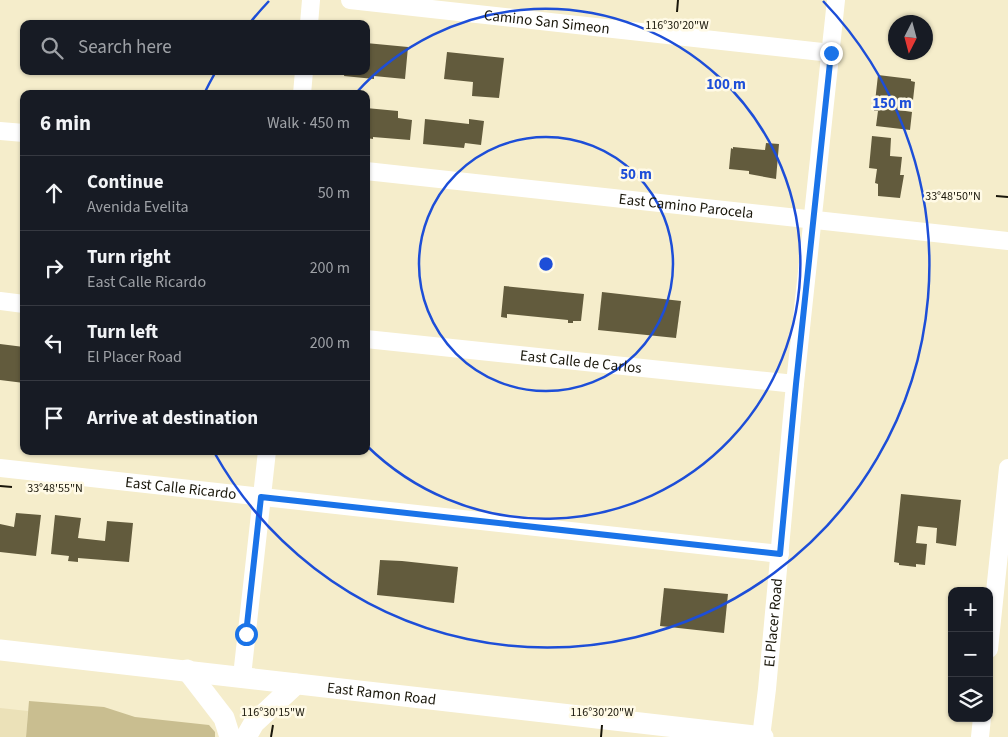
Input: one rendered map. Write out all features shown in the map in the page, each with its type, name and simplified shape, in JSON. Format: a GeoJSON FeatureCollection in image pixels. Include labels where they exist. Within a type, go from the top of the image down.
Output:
{"type":"FeatureCollection","features":[{"type":"Feature","properties":{"kind":"main road","name":"East Ramon Road"},"geometry":{"type":"LineString","coordinates":[[0,650],[242,676],[296,684],[761,737]]}},
{"type":"Feature","properties":{"kind":"main road"},"geometry":{"type":"LineString","coordinates":[[187,670],[224,718],[230,737]]}},
{"type":"Feature","properties":{"kind":"main road"},"geometry":{"type":"LineString","coordinates":[[246,737],[254,723],[296,684]]}},
{"type":"Feature","properties":{"kind":"street"},"geometry":{"type":"LineString","coordinates":[[308,20],[311,0]]}},
{"type":"Feature","properties":{"kind":"street","name":"Camino San Simeon"},"geometry":{"type":"LineString","coordinates":[[350,0],[831,53]]}},
{"type":"Feature","properties":{"kind":"street","name":"El Placer Road"},"geometry":{"type":"LineString","coordinates":[[761,737],[812,219],[836,0]]}},
{"type":"Feature","properties":{"kind":"street"},"geometry":{"type":"LineString","coordinates":[[302,90],[304,75]]}},
{"type":"Feature","properties":{"kind":"street"},"geometry":{"type":"LineString","coordinates":[[0,130],[20,132]]}},
{"type":"Feature","properties":{"kind":"street","name":"East Camino Parocela"},"geometry":{"type":"LineString","coordinates":[[370,171],[1008,241]]}},
{"type":"Feature","properties":{"kind":"street"},"geometry":{"type":"LineString","coordinates":[[0,301],[20,304]]}},
{"type":"Feature","properties":{"kind":"street","name":"East Calle de Carlos"},"geometry":{"type":"LineString","coordinates":[[370,339],[796,384]]}},
{"type":"Feature","properties":{"kind":"street"},"geometry":{"type":"LineString","coordinates":[[242,676],[266,455]]}},
{"type":"Feature","properties":{"kind":"street","name":"East Calle Ricardo"},"geometry":{"type":"LineString","coordinates":[[0,468],[780,554]]}},
{"type":"Feature","properties":{"kind":"street"},"geometry":{"type":"LineString","coordinates":[[991,632],[1008,468]]}},
{"type":"Feature","properties":{"kind":"street"},"geometry":{"type":"LineString","coordinates":[[980,737],[982,722]]}},
{"type":"Feature","properties":{"kind":"shaded area"},"geometry":{"type":"Polygon","coordinates":[[[29,701],[104,707],[135,717],[209,725],[215,732],[215,737],[26,737],[29,701]]]}},
{"type":"Feature","properties":{"kind":"shaded area"},"geometry":{"type":"Polygon","coordinates":[[[0,708],[28,711],[26,737],[0,737],[0,708]]]}},
{"type":"Feature","properties":{"kind":"building"},"geometry":{"type":"Polygon","coordinates":[[[370,43],[408,47],[405,79],[374,76],[374,79],[344,76],[370,75],[370,43]]]}},
{"type":"Feature","properties":{"kind":"building"},"geometry":{"type":"Polygon","coordinates":[[[447,52],[504,58],[499,98],[472,96],[473,82],[444,79],[447,52]]]}},
{"type":"Feature","properties":{"kind":"building"},"geometry":{"type":"Polygon","coordinates":[[[878,75],[911,79],[911,81],[915,82],[913,100],[900,101],[905,103],[904,108],[899,110],[912,112],[910,130],[876,126],[878,111],[874,111],[878,75]]]}},
{"type":"Feature","properties":{"kind":"building"},"geometry":{"type":"Polygon","coordinates":[[[370,108],[398,111],[398,118],[412,120],[410,140],[373,137],[373,139],[370,139],[370,108]]]}},
{"type":"Feature","properties":{"kind":"building"},"geometry":{"type":"Polygon","coordinates":[[[425,119],[469,124],[469,119],[484,121],[481,145],[465,143],[464,148],[423,144],[425,119]]]}},
{"type":"Feature","properties":{"kind":"building"},"geometry":{"type":"Polygon","coordinates":[[[872,136],[891,138],[890,156],[902,157],[900,175],[904,175],[900,198],[878,196],[878,184],[875,183],[877,169],[869,168],[872,136]]]}},
{"type":"Feature","properties":{"kind":"building"},"geometry":{"type":"Polygon","coordinates":[[[766,143],[779,144],[776,179],[749,174],[749,171],[729,169],[731,148],[765,150],[766,143]]]}},
{"type":"Feature","properties":{"kind":"building"},"geometry":{"type":"Polygon","coordinates":[[[504,286],[584,294],[581,321],[568,323],[568,320],[507,314],[507,318],[501,317],[504,286]]]}},
{"type":"Feature","properties":{"kind":"building"},"geometry":{"type":"Polygon","coordinates":[[[602,292],[681,301],[676,338],[598,330],[602,292]]]}},
{"type":"Feature","properties":{"kind":"building"},"geometry":{"type":"Polygon","coordinates":[[[0,344],[20,346],[20,382],[0,380],[0,344]]]}},
{"type":"Feature","properties":{"kind":"building"},"geometry":{"type":"Polygon","coordinates":[[[901,494],[961,500],[956,546],[936,543],[937,528],[918,526],[916,543],[927,544],[925,565],[916,564],[916,567],[899,565],[899,563],[894,562],[901,494]]]}},
{"type":"Feature","properties":{"kind":"building"},"geometry":{"type":"Polygon","coordinates":[[[16,513],[41,515],[36,556],[0,552],[0,524],[14,527],[16,513]]]}},
{"type":"Feature","properties":{"kind":"building"},"geometry":{"type":"Polygon","coordinates":[[[55,515],[81,518],[78,538],[105,541],[107,521],[133,523],[129,562],[78,558],[78,562],[68,561],[69,556],[51,554],[55,515]]]}},
{"type":"Feature","properties":{"kind":"building"},"geometry":{"type":"Polygon","coordinates":[[[380,560],[458,567],[454,603],[377,595],[380,560]]]}},
{"type":"Feature","properties":{"kind":"building"},"geometry":{"type":"Polygon","coordinates":[[[664,588],[728,594],[724,633],[660,626],[664,588]]]}},
{"type":"Feature","properties":{"kind":"route"},"geometry":{"type":"LineString","coordinates":[[246,634],[261,497],[780,554],[812,219],[831,53]]}}]}
